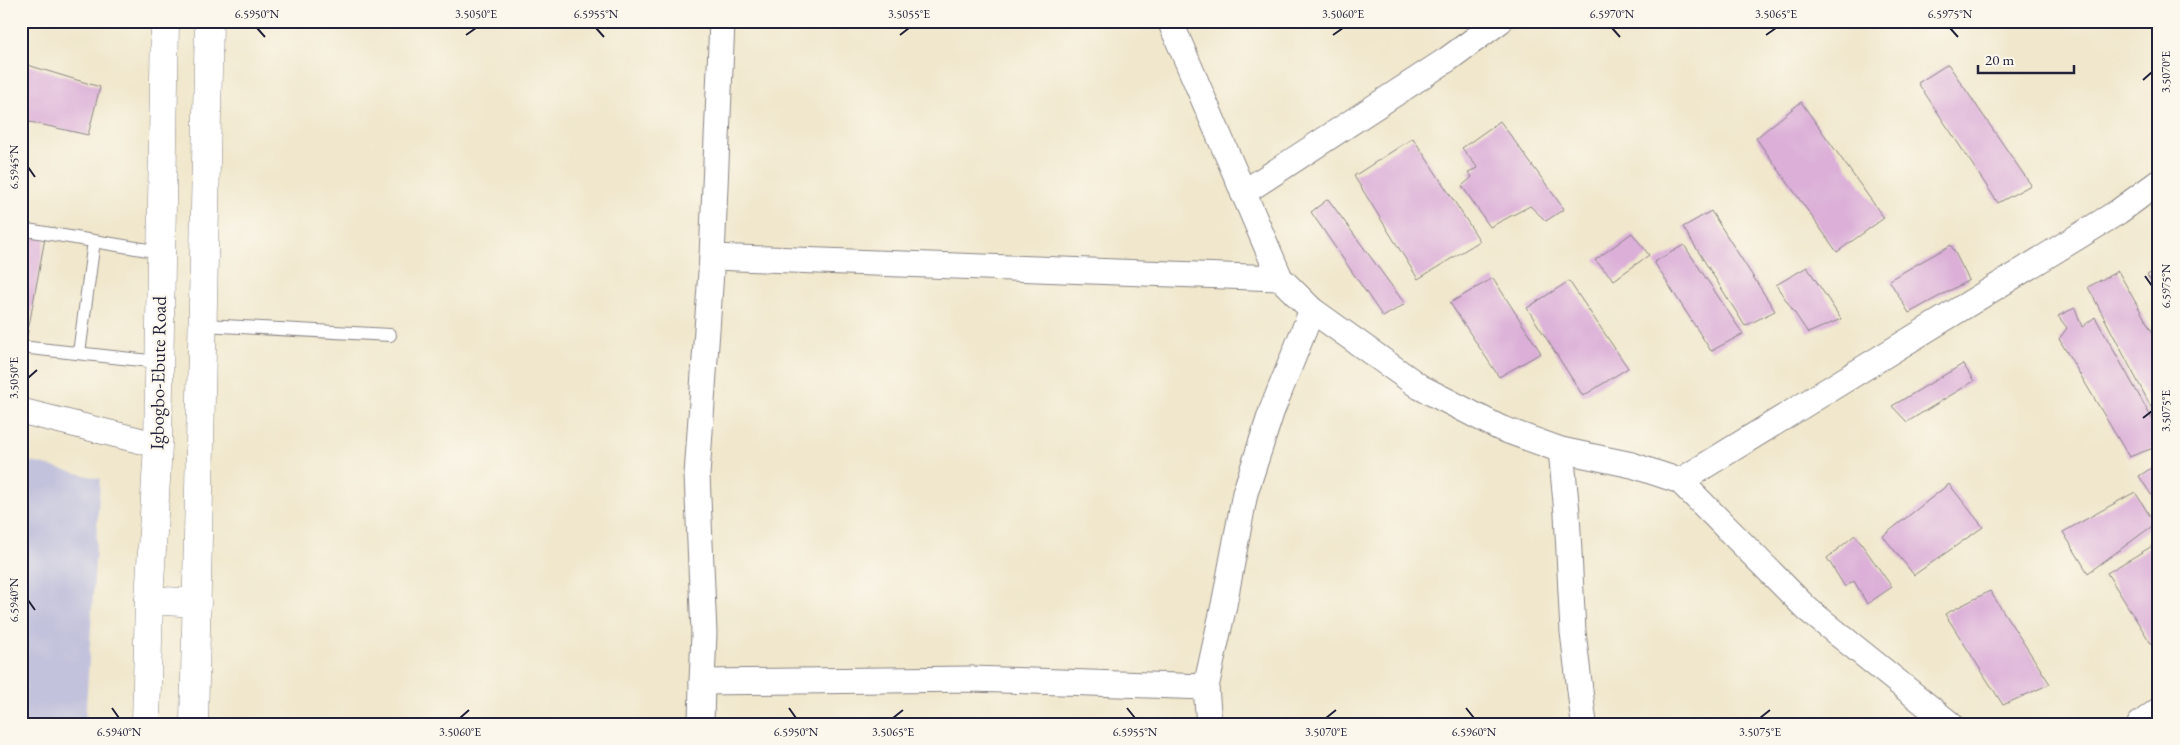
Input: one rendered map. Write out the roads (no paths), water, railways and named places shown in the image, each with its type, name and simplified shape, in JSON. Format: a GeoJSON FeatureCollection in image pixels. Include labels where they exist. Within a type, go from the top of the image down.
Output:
{"type":"FeatureCollection","features":[{"type":"Feature","properties":{"kind":"main road","name":"Igbogbo-Ebute Road"},"geometry":{"type":"LineString","coordinates":[[146,724],[149,600],[158,445],[165,21]]}},
{"type":"Feature","properties":{"kind":"main road"},"geometry":{"type":"LineString","coordinates":[[194,724],[209,21]]}},
{"type":"Feature","properties":{"kind":"main road"},"geometry":{"type":"LineString","coordinates":[[149,600],[197,602]]}},
{"type":"Feature","properties":{"kind":"street"},"geometry":{"type":"LineString","coordinates":[[701,724],[704,633],[697,475],[712,257],[722,21]]}},
{"type":"Feature","properties":{"kind":"street"},"geometry":{"type":"LineString","coordinates":[[1170,21],[1280,278],[1312,310],[1420,387],[1500,428],[1560,450],[1632,466],[1680,480],[1807,609],[1950,724]]}},
{"type":"Feature","properties":{"kind":"street"},"geometry":{"type":"LineString","coordinates":[[1243,194],[1448,59],[1500,21]]}},
{"type":"Feature","properties":{"kind":"street"},"geometry":{"type":"LineString","coordinates":[[1680,480],[2118,212],[2159,182]]}},
{"type":"Feature","properties":{"kind":"street"},"geometry":{"type":"LineString","coordinates":[[712,257],[1280,278]]}},
{"type":"Feature","properties":{"kind":"street"},"geometry":{"type":"LineString","coordinates":[[1209,724],[1206,686],[1224,605],[1245,493],[1272,410],[1312,310]]}},
{"type":"Feature","properties":{"kind":"street"},"geometry":{"type":"LineString","coordinates":[[21,411],[158,445]]}},
{"type":"Feature","properties":{"kind":"street"},"geometry":{"type":"LineString","coordinates":[[1560,450],[1567,513],[1573,632],[1584,724]]}},
{"type":"Feature","properties":{"kind":"street"},"geometry":{"type":"LineString","coordinates":[[702,682],[972,679],[1206,686]]}},
{"type":"Feature","properties":{"kind":"street"},"geometry":{"type":"LineString","coordinates":[[2140,724],[2159,710]]}},
{"type":"Feature","properties":{"kind":"lane"},"geometry":{"type":"LineString","coordinates":[[21,229],[160,252]]}},
{"type":"Feature","properties":{"kind":"lane"},"geometry":{"type":"LineString","coordinates":[[79,354],[94,241]]}},
{"type":"Feature","properties":{"kind":"lane"},"geometry":{"type":"LineString","coordinates":[[204,325],[390,335]]}},
{"type":"Feature","properties":{"kind":"lane"},"geometry":{"type":"LineString","coordinates":[[21,347],[159,362]]}}]}
